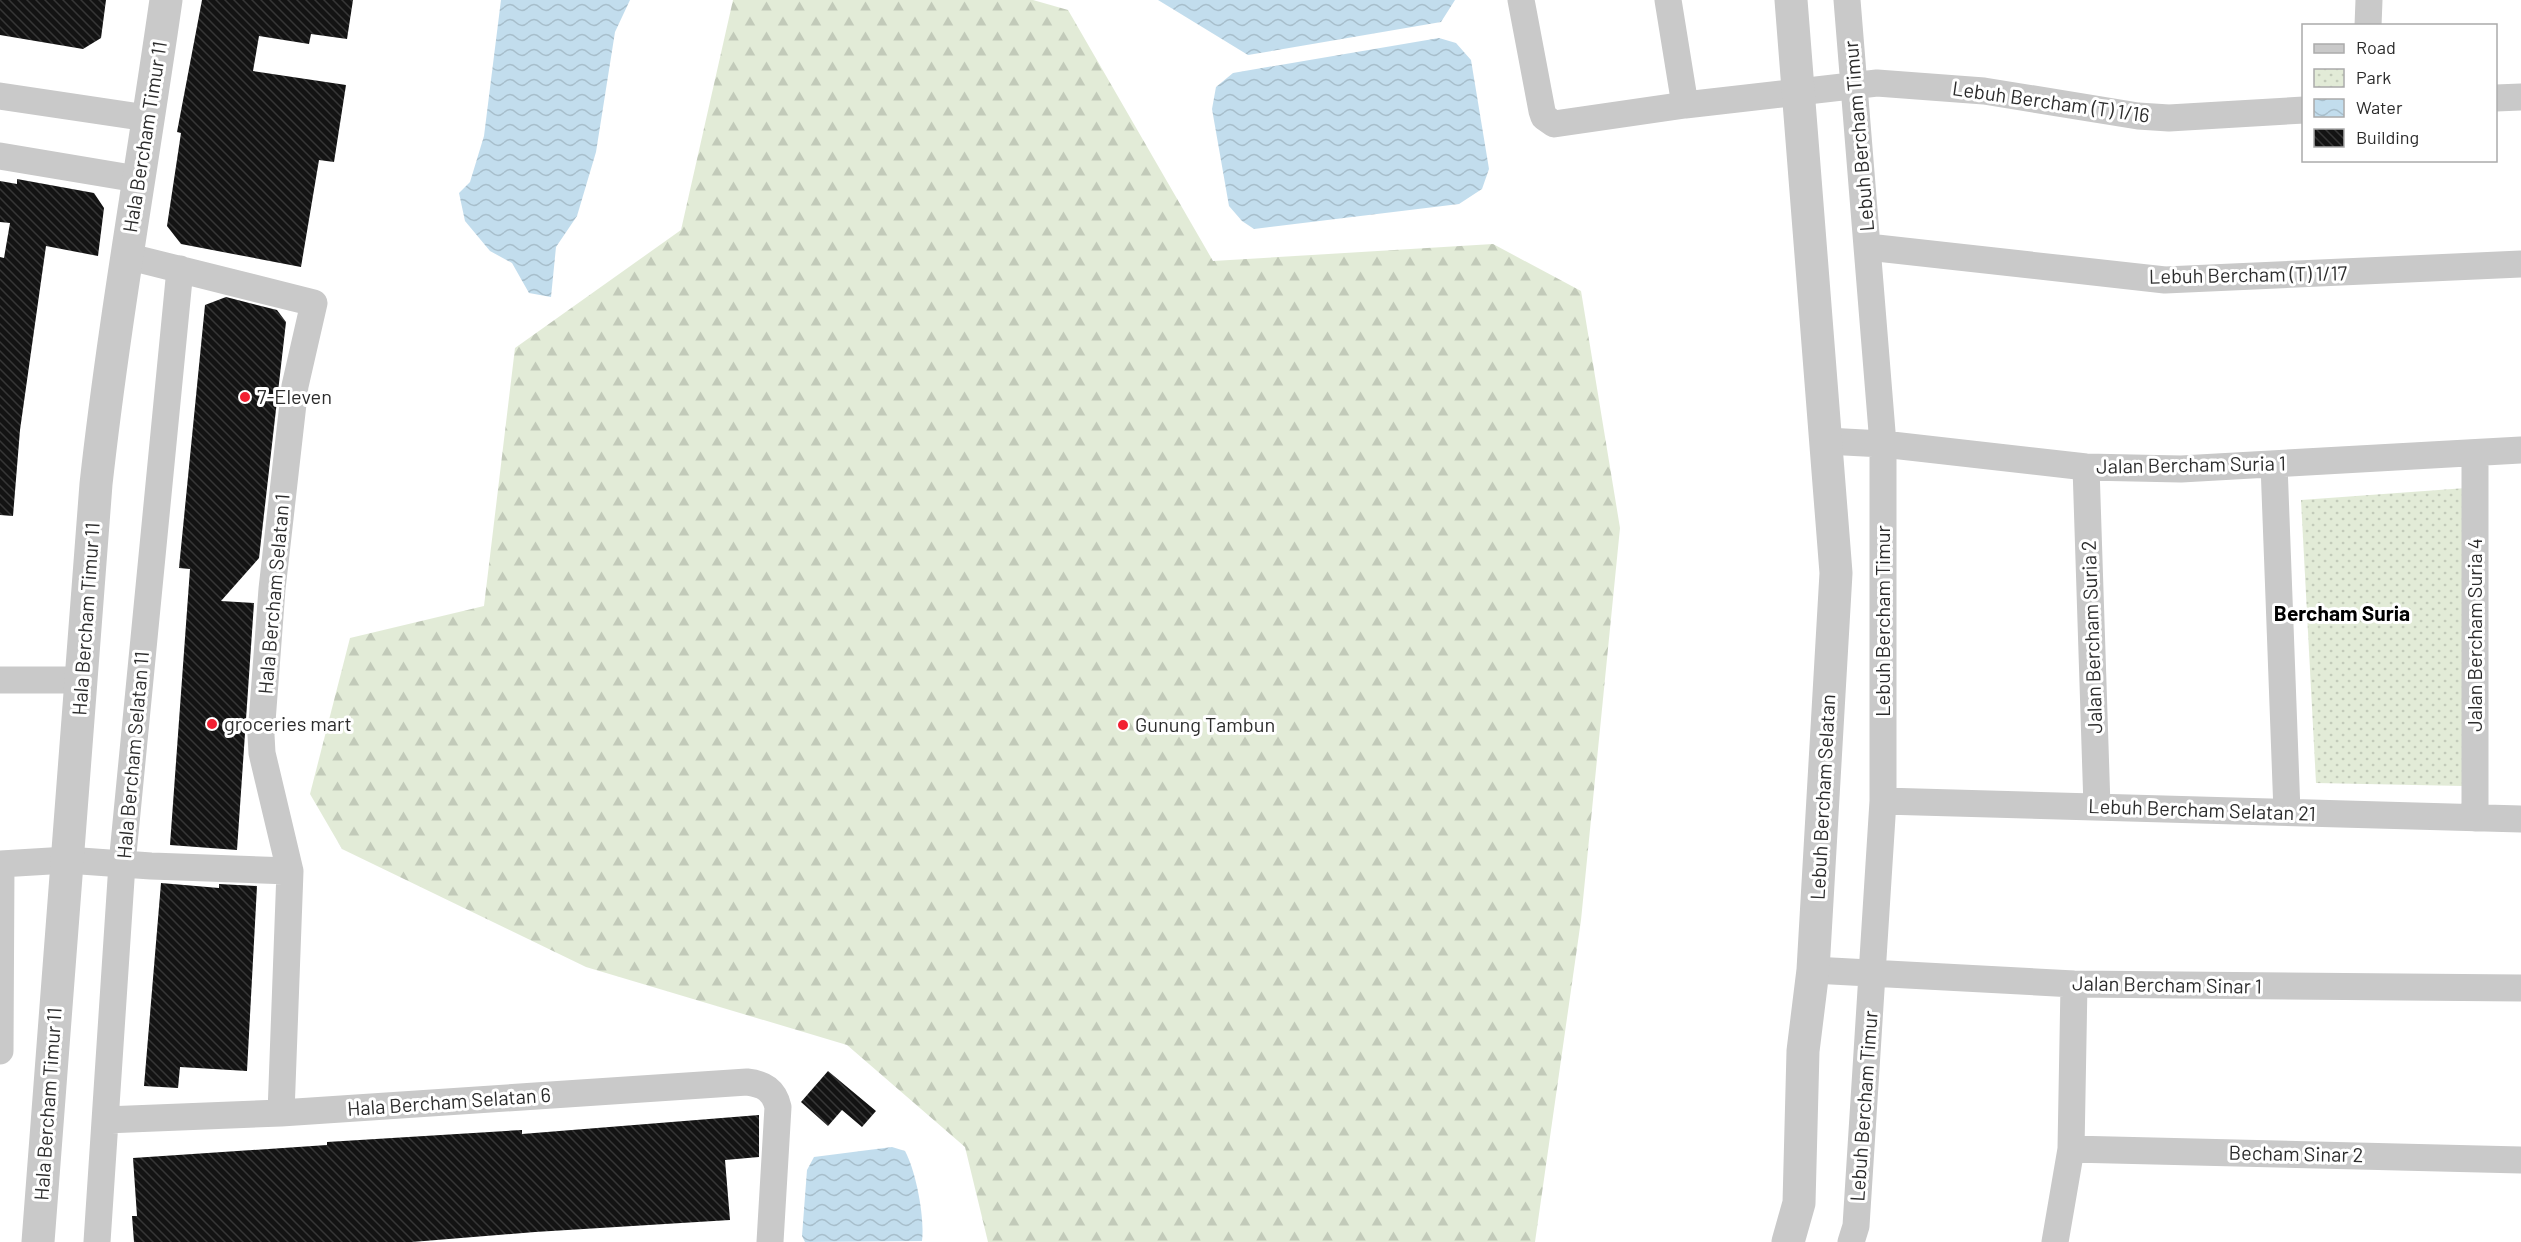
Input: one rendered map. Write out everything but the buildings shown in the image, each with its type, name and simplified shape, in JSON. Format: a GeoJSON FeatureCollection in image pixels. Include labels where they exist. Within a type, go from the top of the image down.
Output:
{"type":"FeatureCollection","features":[{"type":"Feature","properties":{"kind":"street","name":"Hala Bercham Timur 11"},"geometry":{"type":"LineString","coordinates":[[38,1242],[96,484],[105,400],[166,0]]}},
{"type":"Feature","properties":{"kind":"street","name":"Lebuh Bercham (T) 1/16"},"geometry":{"type":"LineString","coordinates":[[1521,0],[1542,111],[1549,122],[1561,124],[1685,105],[1877,83],[1984,91],[2138,116],[2169,118],[2302,110]]}},
{"type":"Feature","properties":{"kind":"street"},"geometry":{"type":"LineString","coordinates":[[1668,0],[1685,105]]}},
{"type":"Feature","properties":{"kind":"street"},"geometry":{"type":"LineString","coordinates":[[1791,0],[1798,91]]}},
{"type":"Feature","properties":{"kind":"street","name":"Lebuh Bercham Timur"},"geometry":{"type":"LineString","coordinates":[[1847,0],[1883,444],[1883,801],[1856,1226],[1851,1242]]}},
{"type":"Feature","properties":{"kind":"street"},"geometry":{"type":"LineString","coordinates":[[2368,24],[2369,0]]}},
{"type":"Feature","properties":{"kind":"street","name":"Lebuh Bercham Selatan"},"geometry":{"type":"LineString","coordinates":[[1788,1242],[1799,1203],[1803,1051],[1813,970],[1836,573],[1798,91]]}},
{"type":"Feature","properties":{"kind":"street"},"geometry":{"type":"LineString","coordinates":[[0,96],[147,118]]}},
{"type":"Feature","properties":{"kind":"street"},"geometry":{"type":"LineString","coordinates":[[2497,98],[2521,97]]}},
{"type":"Feature","properties":{"kind":"street"},"geometry":{"type":"LineString","coordinates":[[0,156],[137,179]]}},
{"type":"Feature","properties":{"kind":"street","name":"Lebuh Bercham (T) 1/17"},"geometry":{"type":"LineString","coordinates":[[1868,247],[2165,280],[2521,264]]}},
{"type":"Feature","properties":{"kind":"street","name":"Hala Bercham Selatan 1"},"geometry":{"type":"LineString","coordinates":[[126,256],[314,303],[295,386],[272,589],[261,735],[262,753],[290,872],[281,1113]]}},
{"type":"Feature","properties":{"kind":"street","name":"Hala Bercham Selatan 11"},"geometry":{"type":"LineString","coordinates":[[97,1242],[122,864],[180,269]]}},
{"type":"Feature","properties":{"kind":"street","name":"Jalan Bercham Suria 1"},"geometry":{"type":"LineString","coordinates":[[1826,441],[1883,444],[2086,468],[2181,469],[2521,450]]}},
{"type":"Feature","properties":{"kind":"street","name":"Jalan Bercham Suria 4"},"geometry":{"type":"LineString","coordinates":[[2475,453],[2475,818]]}},
{"type":"Feature","properties":{"kind":"street"},"geometry":{"type":"LineString","coordinates":[[2274,464],[2287,812]]}},
{"type":"Feature","properties":{"kind":"street","name":"Jalan Bercham Suria 2"},"geometry":{"type":"LineString","coordinates":[[2086,468],[2097,807]]}},
{"type":"Feature","properties":{"kind":"street"},"geometry":{"type":"LineString","coordinates":[[0,680],[82,680]]}},
{"type":"Feature","properties":{"kind":"street","name":"Lebuh Bercham Selatan 21"},"geometry":{"type":"LineString","coordinates":[[1883,801],[2521,819]]}},
{"type":"Feature","properties":{"kind":"street"},"geometry":{"type":"LineString","coordinates":[[0,1041],[0,864],[67,860],[290,872]]}},
{"type":"Feature","properties":{"kind":"street","name":"Jalan Bercham Sinar 1"},"geometry":{"type":"LineString","coordinates":[[1813,970],[2074,984],[2521,988]]}},
{"type":"Feature","properties":{"kind":"street"},"geometry":{"type":"LineString","coordinates":[[2055,1242],[2071,1149],[2074,984]]}},
{"type":"Feature","properties":{"kind":"street","name":"Hala Bercham Selatan 6"},"geometry":{"type":"LineString","coordinates":[[105,1120],[281,1113],[747,1082],[760,1083],[768,1088],[776,1098],[778,1107],[770,1242]]}},
{"type":"Feature","properties":{"kind":"street","name":"Becham Sinar 2"},"geometry":{"type":"LineString","coordinates":[[2071,1149],[2521,1160]]}},
{"type":"Feature","properties":{"kind":"green space","name":"Gunung Tambun"},"geometry":{"type":"Polygon","coordinates":[[[733,0],[1033,0],[1068,10],[1213,261],[1493,244],[1581,291],[1620,528],[1581,920],[1535,1242],[988,1242],[965,1147],[847,1045],[586,967],[342,849],[310,794],[350,638],[484,606],[515,348],[681,230],[733,0]]]}},
{"type":"Feature","properties":{"kind":"green space"},"geometry":{"type":"Polygon","coordinates":[[[2466,488],[2463,786],[2316,783],[2301,500],[2466,488]]]}},
{"type":"Feature","properties":{"kind":"water"},"geometry":{"type":"Polygon","coordinates":[[[501,0],[630,0],[615,32],[596,152],[577,216],[556,247],[551,297],[529,293],[512,263],[490,251],[465,221],[459,193],[470,182],[484,136],[501,0]]]}},
{"type":"Feature","properties":{"kind":"water"},"geometry":{"type":"Polygon","coordinates":[[[1158,0],[1455,0],[1441,22],[1248,55],[1158,0]]]}},
{"type":"Feature","properties":{"kind":"water"},"geometry":{"type":"Polygon","coordinates":[[[1439,38],[1456,43],[1471,60],[1489,169],[1482,189],[1459,204],[1254,229],[1242,221],[1229,206],[1212,109],[1216,87],[1233,73],[1439,38]]]}},
{"type":"Feature","properties":{"kind":"water"},"geometry":{"type":"Polygon","coordinates":[[[892,1147],[905,1151],[913,1170],[921,1208],[922,1241],[805,1242],[802,1236],[807,1170],[814,1157],[892,1147]]]}},
{"type":"Feature","properties":{"kind":"place","name":"7-Eleven"},"geometry":{"type":"Point","coordinates":[245,397]}},
{"type":"Feature","properties":{"kind":"place","name":"groceries mart"},"geometry":{"type":"Point","coordinates":[212,724]}},
{"type":"Feature","properties":{"kind":"place","name":"Gunung Tambun"},"geometry":{"type":"Point","coordinates":[1123,725]}},
{"type":"Feature","properties":{"kind":"district","name":"Bercham Suria"},"geometry":{"type":"Point","coordinates":[2342,614]}}]}
